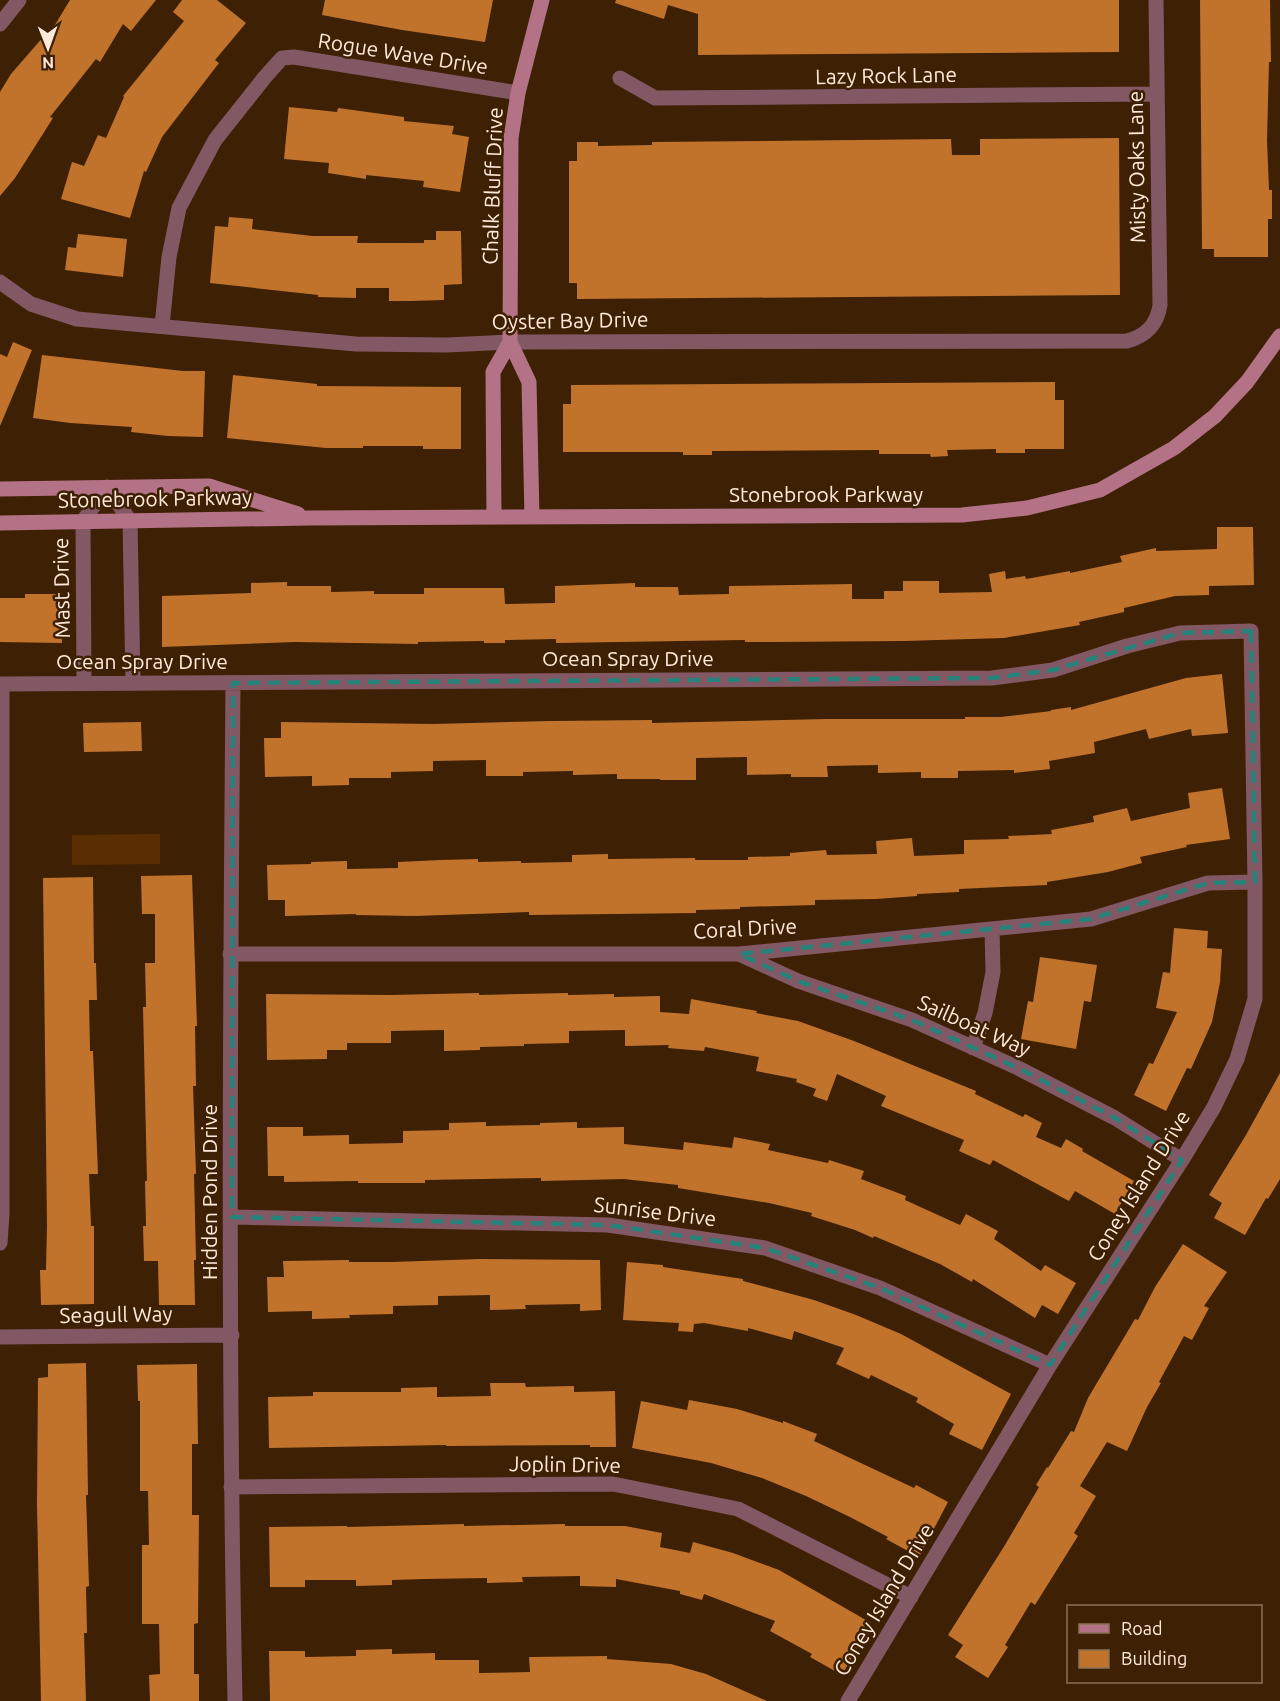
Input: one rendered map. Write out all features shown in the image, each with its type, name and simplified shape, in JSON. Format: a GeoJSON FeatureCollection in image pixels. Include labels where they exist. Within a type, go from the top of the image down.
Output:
{"type":"FeatureCollection","features":[{"type":"Feature","properties":{"kind":"street"},"geometry":{"type":"LineString","coordinates":[[0,24],[19,0]]}},
{"type":"Feature","properties":{"kind":"street","name":"Chalk Bluff Drive"},"geometry":{"type":"LineString","coordinates":[[532,517],[529,382],[510,342],[511,138],[518,93],[542,0]]}},
{"type":"Feature","properties":{"kind":"street","name":"Misty Oaks Lane"},"geometry":{"type":"LineString","coordinates":[[1149,331],[1160,306],[1156,0]]}},
{"type":"Feature","properties":{"kind":"street","name":"Rogue Wave Drive"},"geometry":{"type":"LineString","coordinates":[[162,326],[169,257],[179,208],[215,140],[282,58],[294,57],[518,93]]}},
{"type":"Feature","properties":{"kind":"street","name":"Lazy Rock Lane"},"geometry":{"type":"LineString","coordinates":[[620,78],[655,98],[1157,94]]}},
{"type":"Feature","properties":{"kind":"street","name":"Oyster Bay Drive"},"geometry":{"type":"LineString","coordinates":[[0,282],[31,304],[77,319],[356,344],[1127,340],[1142,336],[1149,331]]}},
{"type":"Feature","properties":{"kind":"street","name":"Stonebrook Parkway"},"geometry":{"type":"LineString","coordinates":[[0,523],[310,518],[962,515],[1027,508],[1100,490],[1174,448],[1223,407],[1247,382],[1280,336]]}},
{"type":"Feature","properties":{"kind":"street","name":"Chalk Bluff Drive"},"geometry":{"type":"LineString","coordinates":[[494,517],[494,372],[510,342]]}},
{"type":"Feature","properties":{"kind":"street","name":"Stonebrook Parkway"},"geometry":{"type":"LineString","coordinates":[[0,489],[209,486],[310,518]]}},
{"type":"Feature","properties":{"kind":"street"},"geometry":{"type":"LineString","coordinates":[[107,487],[130,520],[133,683]]}},
{"type":"Feature","properties":{"kind":"street","name":"Mast Drive"},"geometry":{"type":"LineString","coordinates":[[84,683],[83,521],[107,487]]}},
{"type":"Feature","properties":{"kind":"street","name":"Ocean Spray Drive"},"geometry":{"type":"LineString","coordinates":[[1,684],[992,678],[1053,670],[1127,646],[1180,633],[1251,631]]}},
{"type":"Feature","properties":{"kind":"street","name":"Coney Island Drive"},"geometry":{"type":"LineString","coordinates":[[848,1701],[1050,1365],[1182,1160],[1214,1107],[1237,1059],[1254,999],[1255,882],[1251,631]]}},
{"type":"Feature","properties":{"kind":"street","name":"Hidden Pond Drive"},"geometry":{"type":"LineString","coordinates":[[233,682],[230,954],[231,1487],[235,1701]]}},
{"type":"Feature","properties":{"kind":"street"},"geometry":{"type":"LineString","coordinates":[[0,1243],[2,1214],[1,684]]}},
{"type":"Feature","properties":{"kind":"street","name":"Coral Drive"},"geometry":{"type":"LineString","coordinates":[[230,954],[739,954],[1090,919],[1208,883],[1255,882]]}},
{"type":"Feature","properties":{"kind":"street"},"geometry":{"type":"LineString","coordinates":[[973,1048],[985,1013],[993,972],[992,929]]}},
{"type":"Feature","properties":{"kind":"street","name":"Sailboat Way"},"geometry":{"type":"LineString","coordinates":[[739,954],[798,981],[912,1020],[1018,1068],[1115,1118],[1182,1160]]}},
{"type":"Feature","properties":{"kind":"street","name":"Sunrise Drive"},"geometry":{"type":"LineString","coordinates":[[231,1217],[608,1225],[765,1248],[880,1288],[1050,1365]]}},
{"type":"Feature","properties":{"kind":"street","name":"Seagull Way"},"geometry":{"type":"LineString","coordinates":[[0,1337],[232,1335]]}},
{"type":"Feature","properties":{"kind":"street","name":"Joplin Drive"},"geometry":{"type":"LineString","coordinates":[[231,1487],[613,1484],[738,1509],[911,1597]]}},
{"type":"Feature","properties":{"kind":"highlighted area"},"geometry":{"type":"Polygon","coordinates":[[[1251,631],[1255,882],[1208,883],[1091,919],[739,954],[798,981],[912,1020],[1018,1068],[1115,1118],[1182,1160],[1050,1365],[880,1288],[765,1248],[608,1225],[232,1217],[233,683],[992,678],[1053,670],[1180,633],[1251,631]]]}},
{"type":"Feature","properties":{"kind":"shaded area"},"geometry":{"type":"Polygon","coordinates":[[[160,834],[160,864],[72,865],[72,835],[160,834]]]}},
{"type":"Feature","properties":{"kind":"building"},"geometry":{"type":"Polygon","coordinates":[[[70,0],[156,0],[131,31],[123,24],[100,62],[96,59],[50,117],[53,118],[15,178],[0,196],[0,92],[11,74],[44,36],[47,38],[70,0]]]}},
{"type":"Feature","properties":{"kind":"building"},"geometry":{"type":"Polygon","coordinates":[[[182,0],[217,0],[246,23],[215,60],[219,63],[162,137],[146,172],[144,171],[130,218],[61,199],[72,162],[84,166],[98,135],[106,138],[123,96],[184,21],[173,12],[182,0]]]}},
{"type":"Feature","properties":{"kind":"building"},"geometry":{"type":"Polygon","coordinates":[[[325,0],[493,0],[485,42],[322,15],[325,0]]]}},
{"type":"Feature","properties":{"kind":"building"},"geometry":{"type":"Polygon","coordinates":[[[616,0],[1119,0],[1119,52],[698,55],[698,14],[668,5],[664,19],[615,3],[616,0]]]}},
{"type":"Feature","properties":{"kind":"building"},"geometry":{"type":"Polygon","coordinates":[[[1200,0],[1270,0],[1271,62],[1269,62],[1267,140],[1269,190],[1272,190],[1272,219],[1268,219],[1268,257],[1214,257],[1214,249],[1202,249],[1200,0]]]}},
{"type":"Feature","properties":{"kind":"building"},"geometry":{"type":"Polygon","coordinates":[[[289,107],[337,112],[338,108],[404,117],[404,121],[454,126],[452,134],[469,137],[460,192],[423,187],[424,181],[366,175],[366,179],[328,173],[329,163],[284,159],[289,107]]]}},
{"type":"Feature","properties":{"kind":"building"},"geometry":{"type":"Polygon","coordinates":[[[1119,138],[1120,295],[577,299],[577,283],[569,283],[569,161],[577,161],[577,142],[598,142],[598,146],[652,145],[652,142],[951,139],[952,155],[980,155],[980,139],[1119,138]]]}},
{"type":"Feature","properties":{"kind":"building"},"geometry":{"type":"Polygon","coordinates":[[[229,217],[253,219],[252,229],[312,236],[358,236],[357,243],[424,243],[424,240],[436,240],[436,231],[461,231],[462,284],[444,285],[444,300],[389,301],[389,288],[356,288],[356,298],[318,297],[318,295],[210,283],[215,226],[228,227],[229,217]]]}},
{"type":"Feature","properties":{"kind":"building"},"geometry":{"type":"Polygon","coordinates":[[[78,234],[127,239],[123,277],[65,270],[68,247],[76,248],[78,234]]]}},
{"type":"Feature","properties":{"kind":"building"},"geometry":{"type":"Polygon","coordinates":[[[13,342],[32,350],[0,426],[0,354],[7,357],[13,342]]]}},
{"type":"Feature","properties":{"kind":"building"},"geometry":{"type":"Polygon","coordinates":[[[42,355],[183,371],[205,371],[203,437],[131,432],[132,427],[33,418],[42,355]]]}},
{"type":"Feature","properties":{"kind":"building"},"geometry":{"type":"Polygon","coordinates":[[[233,375],[317,384],[317,386],[461,387],[461,449],[423,449],[423,446],[326,448],[227,438],[233,375]]]}},
{"type":"Feature","properties":{"kind":"building"},"geometry":{"type":"Polygon","coordinates":[[[1055,382],[1055,400],[1064,400],[1064,449],[1025,449],[1025,453],[996,453],[996,449],[947,450],[948,456],[931,457],[930,454],[879,454],[879,450],[712,451],[712,455],[683,455],[683,452],[563,452],[563,404],[571,404],[571,385],[1055,382]]]}},
{"type":"Feature","properties":{"kind":"building"},"geometry":{"type":"Polygon","coordinates":[[[1217,527],[1253,527],[1254,585],[1209,586],[1209,595],[1175,596],[1124,608],[1124,612],[1079,622],[1080,625],[1004,638],[904,641],[745,642],[745,640],[556,643],[556,639],[505,640],[505,643],[484,643],[484,641],[418,642],[418,644],[295,642],[162,647],[162,596],[251,593],[251,583],[287,582],[287,586],[331,586],[331,592],[374,591],[374,594],[424,594],[424,588],[504,588],[505,604],[555,603],[555,586],[635,583],[635,587],[678,587],[679,595],[729,594],[729,586],[852,584],[852,599],[884,599],[884,591],[903,591],[903,581],[939,581],[939,593],[992,592],[989,574],[1005,571],[1006,579],[1025,576],[1026,579],[1122,562],[1120,556],[1156,548],[1156,551],[1217,549],[1217,527]]]}},
{"type":"Feature","properties":{"kind":"building"},"geometry":{"type":"Polygon","coordinates":[[[25,594],[61,594],[62,643],[0,642],[0,598],[25,598],[25,594]]]}},
{"type":"Feature","properties":{"kind":"building"},"geometry":{"type":"Polygon","coordinates":[[[1222,674],[1228,733],[1192,736],[1191,729],[1149,739],[1146,729],[1094,742],[1095,753],[1049,761],[1050,769],[1014,773],[1014,770],[958,771],[958,778],[921,778],[921,772],[878,773],[878,765],[827,766],[828,777],[791,777],[791,774],[747,775],[747,757],[696,758],[696,780],[617,779],[617,774],[573,775],[573,771],[523,772],[523,776],[486,776],[486,760],[433,761],[433,771],[391,772],[391,778],[349,778],[349,785],[312,786],[312,776],[265,777],[264,738],[281,738],[281,722],[433,724],[652,720],[652,723],[965,719],[965,717],[1001,717],[1071,707],[1071,710],[1186,678],[1222,674]]]}},
{"type":"Feature","properties":{"kind":"building"},"geometry":{"type":"Polygon","coordinates":[[[141,722],[142,751],[84,752],[83,723],[141,722]]]}},
{"type":"Feature","properties":{"kind":"building"},"geometry":{"type":"Polygon","coordinates":[[[1222,788],[1230,839],[1186,845],[1187,847],[1140,857],[1142,863],[1108,872],[1047,882],[1047,885],[959,889],[959,892],[876,899],[815,900],[815,905],[740,907],[740,909],[696,910],[696,913],[529,915],[529,912],[414,916],[356,914],[285,916],[285,900],[268,900],[267,865],[311,864],[311,862],[347,861],[347,869],[398,868],[398,862],[441,860],[572,862],[572,855],[608,854],[608,859],[748,860],[748,857],[790,856],[790,853],[826,850],[827,855],[877,854],[876,841],[912,838],[914,856],[964,854],[964,840],[1009,839],[1008,836],[1052,834],[1051,830],[1094,822],[1093,816],[1127,808],[1131,821],[1190,808],[1188,793],[1222,788]]]}},
{"type":"Feature","properties":{"kind":"building"},"geometry":{"type":"Polygon","coordinates":[[[192,875],[197,1026],[195,1026],[196,1086],[193,1086],[196,1174],[194,1174],[195,1305],[159,1305],[158,1261],[144,1261],[143,1226],[146,1226],[145,1181],[147,1181],[143,1007],[146,1007],[145,963],[155,963],[155,914],[142,914],[141,876],[192,875]]]}},
{"type":"Feature","properties":{"kind":"building"},"geometry":{"type":"Polygon","coordinates":[[[93,877],[97,1000],[89,1000],[98,1174],[89,1174],[91,1226],[94,1226],[94,1304],[41,1305],[40,1270],[46,1270],[47,1226],[43,878],[93,877]]]}},
{"type":"Feature","properties":{"kind":"building"},"geometry":{"type":"Polygon","coordinates":[[[1174,928],[1208,931],[1207,948],[1222,949],[1220,982],[1212,1022],[1191,1069],[1187,1068],[1166,1111],[1134,1095],[1149,1063],[1153,1064],[1177,1012],[1156,1008],[1163,972],[1170,973],[1174,928]]]}},
{"type":"Feature","properties":{"kind":"building"},"geometry":{"type":"Polygon","coordinates":[[[1040,957],[1097,965],[1091,1002],[1084,1001],[1076,1049],[1021,1039],[1028,1001],[1033,1002],[1040,957]]]}},
{"type":"Feature","properties":{"kind":"building"},"geometry":{"type":"Polygon","coordinates":[[[479,993],[479,995],[568,993],[568,995],[614,994],[614,997],[660,996],[660,1012],[689,1014],[691,999],[798,1021],[854,1041],[976,1091],[975,1094],[1023,1117],[1025,1114],[1042,1123],[1036,1137],[1061,1148],[1066,1139],[1083,1149],[1082,1151],[1134,1181],[1115,1214],[1075,1191],[1069,1201],[993,1160],[990,1165],[959,1151],[964,1140],[881,1106],[886,1096],[837,1074],[827,1101],[813,1096],[816,1089],[796,1082],[797,1079],[756,1071],[759,1057],[705,1047],[704,1051],[668,1048],[669,1045],[625,1046],[625,1030],[569,1031],[569,1043],[524,1044],[524,1046],[480,1047],[480,1050],[444,1051],[444,1030],[391,1031],[391,1043],[347,1043],[347,1050],[327,1050],[327,1059],[267,1060],[266,994],[479,993]]]}},
{"type":"Feature","properties":{"kind":"building"},"geometry":{"type":"Polygon","coordinates":[[[1280,1073],[1280,1179],[1268,1199],[1266,1198],[1245,1235],[1214,1218],[1222,1203],[1209,1195],[1280,1073]]]}},
{"type":"Feature","properties":{"kind":"building"},"geometry":{"type":"Polygon","coordinates":[[[486,1122],[486,1126],[577,1122],[577,1128],[624,1127],[624,1144],[683,1150],[684,1142],[732,1148],[734,1137],[770,1144],[768,1150],[828,1163],[829,1160],[864,1171],[861,1179],[906,1196],[905,1200],[960,1225],[966,1214],[998,1231],[994,1239],[1041,1271],[1045,1265],[1076,1283],[1058,1314],[1042,1305],[1035,1318],[973,1279],[972,1282],[940,1264],[874,1236],[873,1238],[811,1216],[812,1213],[769,1203],[678,1188],[678,1185],[624,1179],[541,1181],[541,1178],[425,1180],[425,1183],[284,1182],[284,1176],[268,1176],[267,1127],[303,1127],[303,1136],[349,1135],[349,1144],[403,1143],[403,1131],[449,1130],[449,1123],[486,1122]]]}},
{"type":"Feature","properties":{"kind":"building"},"geometry":{"type":"Polygon","coordinates":[[[1183,1244],[1227,1272],[1204,1306],[1209,1308],[1192,1340],[1184,1336],[1159,1382],[1161,1383],[1127,1451],[1107,1442],[1080,1486],[1096,1496],[1074,1533],[1078,1536],[1035,1605],[1031,1602],[1005,1645],[1008,1647],[988,1678],[955,1657],[963,1645],[948,1635],[1005,1545],[1039,1487],[1036,1485],[1047,1467],[1071,1431],[1074,1432],[1088,1398],[1183,1244]]]}},
{"type":"Feature","properties":{"kind":"building"},"geometry":{"type":"Polygon","coordinates":[[[480,1259],[600,1260],[601,1310],[580,1311],[580,1304],[525,1305],[526,1309],[490,1310],[490,1295],[438,1296],[438,1305],[393,1306],[393,1314],[349,1315],[350,1318],[312,1319],[312,1311],[268,1312],[267,1277],[284,1277],[283,1261],[392,1262],[480,1259]]]}},
{"type":"Feature","properties":{"kind":"building"},"geometry":{"type":"Polygon","coordinates":[[[627,1262],[663,1265],[663,1267],[743,1279],[743,1281],[814,1300],[901,1334],[1011,1394],[982,1450],[949,1434],[954,1424],[916,1402],[918,1398],[871,1375],[869,1379],[836,1364],[844,1348],[794,1331],[792,1340],[748,1328],[748,1331],[704,1323],[694,1324],[693,1332],[678,1331],[679,1323],[623,1320],[627,1262]]]}},
{"type":"Feature","properties":{"kind":"building"},"geometry":{"type":"Polygon","coordinates":[[[86,1363],[89,1586],[86,1587],[87,1633],[84,1633],[86,1701],[41,1701],[37,1504],[38,1378],[48,1377],[48,1364],[86,1363]]]}},
{"type":"Feature","properties":{"kind":"building"},"geometry":{"type":"Polygon","coordinates":[[[197,1364],[198,1444],[192,1444],[192,1515],[199,1515],[198,1623],[194,1624],[194,1674],[199,1674],[199,1701],[150,1701],[149,1675],[160,1674],[159,1624],[142,1624],[142,1545],[149,1545],[148,1491],[140,1491],[140,1401],[138,1401],[137,1365],[197,1364]]]}},
{"type":"Feature","properties":{"kind":"building"},"geometry":{"type":"Polygon","coordinates":[[[490,1383],[525,1383],[526,1387],[574,1386],[574,1392],[615,1391],[616,1447],[446,1445],[269,1448],[268,1397],[313,1396],[313,1392],[401,1392],[401,1388],[437,1387],[437,1397],[491,1396],[490,1383]]]}},
{"type":"Feature","properties":{"kind":"building"},"geometry":{"type":"Polygon","coordinates":[[[689,1400],[737,1409],[783,1423],[783,1421],[817,1434],[814,1441],[914,1488],[916,1485],[948,1502],[919,1557],[850,1517],[762,1478],[711,1463],[632,1448],[641,1401],[687,1410],[689,1400]]]}},
{"type":"Feature","properties":{"kind":"building"},"geometry":{"type":"Polygon","coordinates":[[[464,1524],[464,1526],[565,1524],[565,1526],[625,1526],[662,1533],[660,1547],[690,1553],[693,1542],[733,1553],[779,1570],[871,1623],[842,1675],[810,1657],[812,1654],[770,1631],[775,1621],[704,1594],[702,1600],[680,1594],[680,1591],[616,1579],[616,1587],[580,1586],[580,1576],[522,1577],[523,1582],[487,1583],[487,1578],[392,1580],[392,1585],[356,1586],[356,1580],[305,1580],[305,1587],[270,1587],[269,1527],[464,1524]]]}},
{"type":"Feature","properties":{"kind":"building"},"geometry":{"type":"Polygon","coordinates":[[[392,1649],[392,1654],[435,1653],[435,1660],[479,1660],[479,1673],[530,1672],[529,1657],[607,1656],[607,1659],[671,1664],[706,1674],[767,1701],[270,1701],[269,1651],[305,1651],[305,1657],[356,1656],[356,1650],[392,1649]]]}}]}
